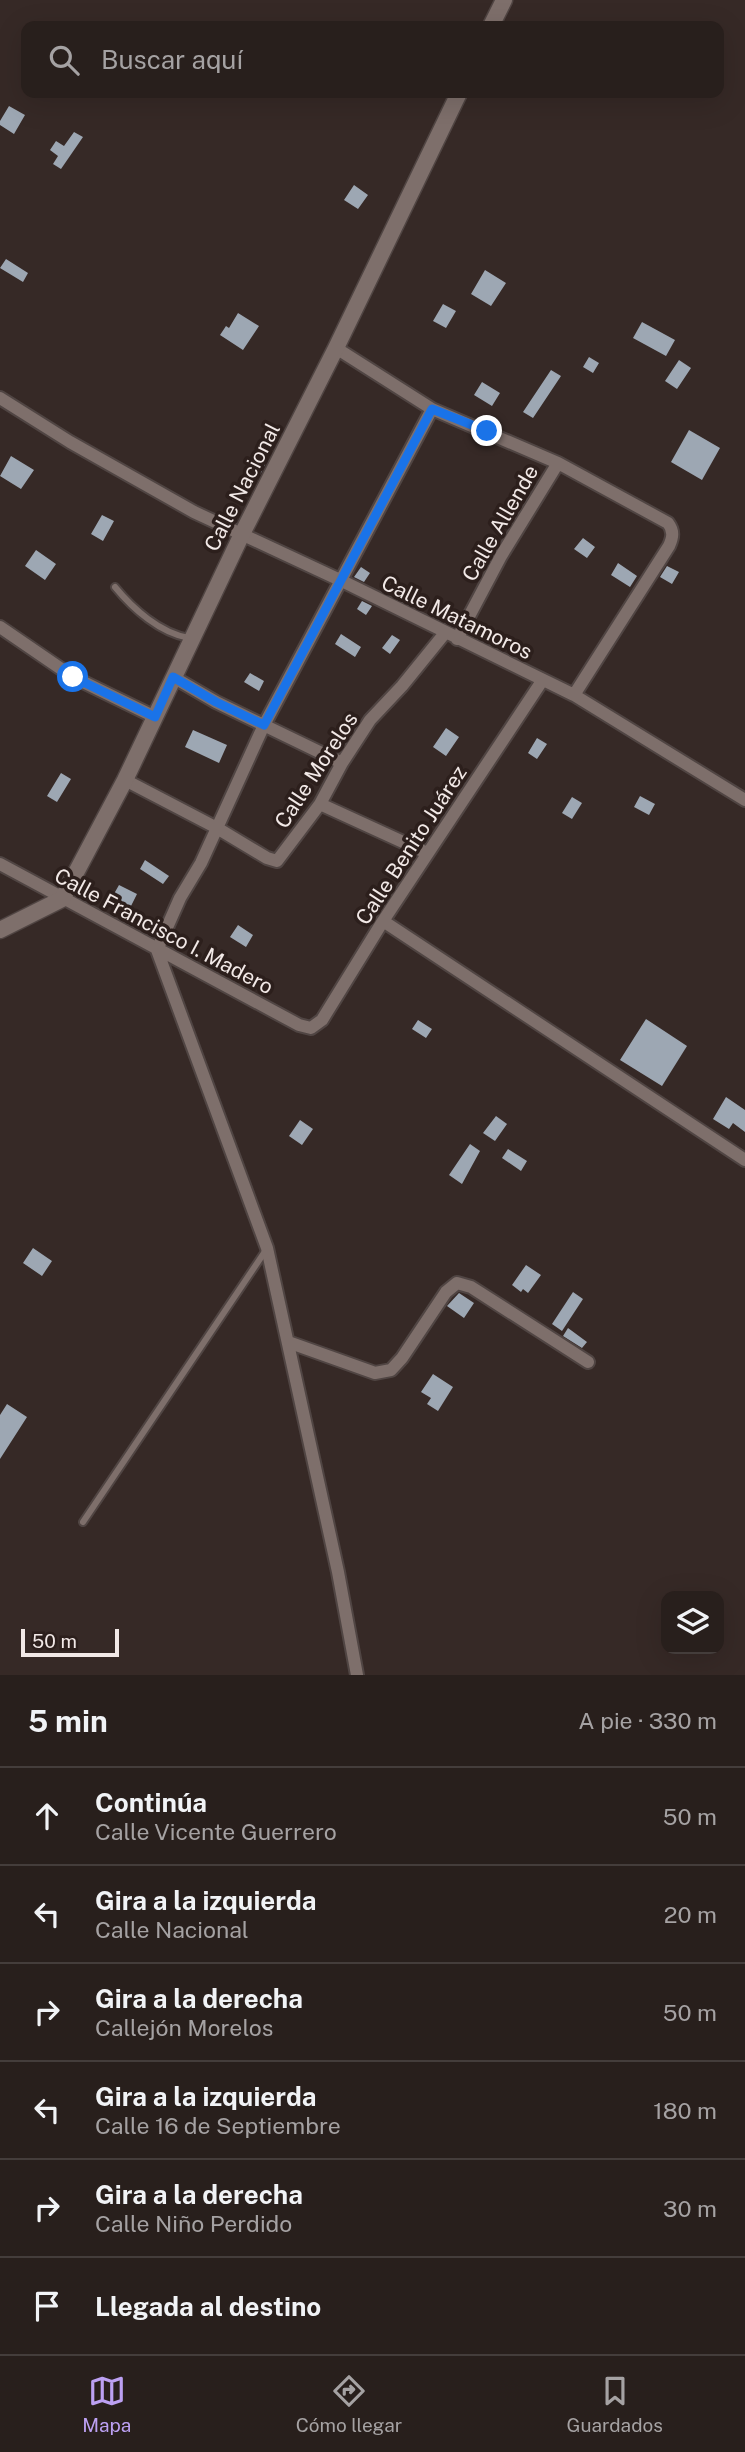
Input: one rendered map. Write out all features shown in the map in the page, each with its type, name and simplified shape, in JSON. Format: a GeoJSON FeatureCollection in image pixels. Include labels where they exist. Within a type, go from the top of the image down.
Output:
{"type":"FeatureCollection","features":[{"type":"Feature","properties":{"kind":"street"},"geometry":{"type":"LineString","coordinates":[[494,21],[504,0]]}},
{"type":"Feature","properties":{"kind":"street","name":"Calle Nacional"},"geometry":{"type":"LineString","coordinates":[[62,899],[125,780],[191,638],[457,98]]}},
{"type":"Feature","properties":{"kind":"street"},"geometry":{"type":"LineString","coordinates":[[335,348],[432,409],[558,463],[672,528],[673,535],[669,546],[574,695]]}},
{"type":"Feature","properties":{"kind":"street","name":"Calle Matamoros"},"geometry":{"type":"LineString","coordinates":[[0,398],[143,485],[574,695],[745,800]]}},
{"type":"Feature","properties":{"kind":"street"},"geometry":{"type":"LineString","coordinates":[[357,1675],[338,1572],[267,1248],[157,950],[180,898],[201,863],[264,725],[432,409]]}},
{"type":"Feature","properties":{"kind":"street","name":"Calle Allende"},"geometry":{"type":"LineString","coordinates":[[451,636],[558,463]]}},
{"type":"Feature","properties":{"kind":"street"},"geometry":{"type":"LineString","coordinates":[[0,627],[73,677],[155,717]]}},
{"type":"Feature","properties":{"kind":"street","name":"Calle Morelos"},"geometry":{"type":"LineString","coordinates":[[125,780],[277,861],[320,804],[370,720],[451,636]]}},
{"type":"Feature","properties":{"kind":"street"},"geometry":{"type":"LineString","coordinates":[[173,677],[216,702],[342,763]]}},
{"type":"Feature","properties":{"kind":"street","name":"Calle Benito Juárez"},"geometry":{"type":"LineString","coordinates":[[311,1028],[322,1020],[427,853],[542,681]]}},
{"type":"Feature","properties":{"kind":"street"},"geometry":{"type":"LineString","coordinates":[[320,804],[427,853]]}},
{"type":"Feature","properties":{"kind":"street","name":"Calle Francisco I. Madero"},"geometry":{"type":"LineString","coordinates":[[0,864],[299,1026],[311,1028]]}},
{"type":"Feature","properties":{"kind":"street"},"geometry":{"type":"LineString","coordinates":[[0,930],[62,899]]}},
{"type":"Feature","properties":{"kind":"street"},"geometry":{"type":"LineString","coordinates":[[383,921],[745,1160]]}},
{"type":"Feature","properties":{"kind":"street"},"geometry":{"type":"LineString","coordinates":[[288,1342],[375,1373],[391,1370],[446,1292],[457,1283],[471,1287],[587,1362]]}},
{"type":"Feature","properties":{"kind":"lane"},"geometry":{"type":"LineString","coordinates":[[115,587],[125,599],[165,630],[191,638]]}},
{"type":"Feature","properties":{"kind":"lane"},"geometry":{"type":"LineString","coordinates":[[83,1522],[267,1248]]}},
{"type":"Feature","properties":{"kind":"building"},"geometry":{"type":"Polygon","coordinates":[[[9,106],[25,115],[14,134],[0,125],[9,106]]]}},
{"type":"Feature","properties":{"kind":"building"},"geometry":{"type":"Polygon","coordinates":[[[74,132],[83,137],[61,169],[53,164],[58,156],[50,150],[56,141],[64,146],[74,132]]]}},
{"type":"Feature","properties":{"kind":"building"},"geometry":{"type":"Polygon","coordinates":[[[354,185],[368,195],[358,209],[344,200],[354,185]]]}},
{"type":"Feature","properties":{"kind":"building"},"geometry":{"type":"Polygon","coordinates":[[[6,259],[28,273],[23,282],[0,268],[6,259]]]}},
{"type":"Feature","properties":{"kind":"building"},"geometry":{"type":"Polygon","coordinates":[[[485,270],[506,283],[491,306],[471,294],[485,270]]]}},
{"type":"Feature","properties":{"kind":"building"},"geometry":{"type":"Polygon","coordinates":[[[443,304],[456,311],[446,328],[433,321],[443,304]]]}},
{"type":"Feature","properties":{"kind":"building"},"geometry":{"type":"Polygon","coordinates":[[[238,313],[259,326],[243,350],[220,335],[226,326],[229,328],[238,313]]]}},
{"type":"Feature","properties":{"kind":"building"},"geometry":{"type":"Polygon","coordinates":[[[642,322],[675,340],[666,356],[633,338],[642,322]]]}},
{"type":"Feature","properties":{"kind":"building"},"geometry":{"type":"Polygon","coordinates":[[[589,357],[599,363],[593,373],[583,367],[589,357]]]}},
{"type":"Feature","properties":{"kind":"building"},"geometry":{"type":"Polygon","coordinates":[[[679,360],[691,368],[677,389],[665,381],[679,360]]]}},
{"type":"Feature","properties":{"kind":"building"},"geometry":{"type":"Polygon","coordinates":[[[551,370],[561,376],[533,418],[523,412],[551,370]]]}},
{"type":"Feature","properties":{"kind":"building"},"geometry":{"type":"Polygon","coordinates":[[[482,382],[500,393],[492,406],[474,395],[482,382]]]}},
{"type":"Feature","properties":{"kind":"building"},"geometry":{"type":"Polygon","coordinates":[[[689,430],[720,448],[702,480],[671,462],[689,430]]]}},
{"type":"Feature","properties":{"kind":"building"},"geometry":{"type":"Polygon","coordinates":[[[257,452],[268,458],[260,475],[249,469],[257,452]]]}},
{"type":"Feature","properties":{"kind":"building"},"geometry":{"type":"Polygon","coordinates":[[[11,456],[34,470],[21,489],[0,476],[11,456]]]}},
{"type":"Feature","properties":{"kind":"building"},"geometry":{"type":"Polygon","coordinates":[[[102,515],[114,521],[103,541],[91,534],[102,515]]]}},
{"type":"Feature","properties":{"kind":"building"},"geometry":{"type":"Polygon","coordinates":[[[583,538],[595,547],[587,558],[574,549],[583,538]]]}},
{"type":"Feature","properties":{"kind":"building"},"geometry":{"type":"Polygon","coordinates":[[[36,550],[56,564],[45,580],[25,566],[36,550]]]}},
{"type":"Feature","properties":{"kind":"building"},"geometry":{"type":"Polygon","coordinates":[[[618,563],[637,576],[630,587],[611,575],[618,563]]]}},
{"type":"Feature","properties":{"kind":"building"},"geometry":{"type":"Polygon","coordinates":[[[667,566],[679,572],[672,584],[660,577],[667,566]]]}},
{"type":"Feature","properties":{"kind":"building"},"geometry":{"type":"Polygon","coordinates":[[[361,567],[370,573],[364,582],[354,577],[361,567]]]}},
{"type":"Feature","properties":{"kind":"building"},"geometry":{"type":"Polygon","coordinates":[[[362,601],[372,606],[366,615],[357,609],[362,601]]]}},
{"type":"Feature","properties":{"kind":"building"},"geometry":{"type":"Polygon","coordinates":[[[341,634],[361,647],[355,657],[335,644],[341,634]]]}},
{"type":"Feature","properties":{"kind":"building"},"geometry":{"type":"Polygon","coordinates":[[[392,635],[400,640],[390,654],[382,648],[392,635]]]}},
{"type":"Feature","properties":{"kind":"building"},"geometry":{"type":"Polygon","coordinates":[[[250,673],[264,681],[259,691],[244,682],[250,673]]]}},
{"type":"Feature","properties":{"kind":"building"},"geometry":{"type":"Polygon","coordinates":[[[446,728],[459,737],[446,756],[433,747],[446,728]]]}},
{"type":"Feature","properties":{"kind":"building"},"geometry":{"type":"Polygon","coordinates":[[[193,730],[227,745],[219,763],[185,747],[193,730]]]}},
{"type":"Feature","properties":{"kind":"building"},"geometry":{"type":"Polygon","coordinates":[[[537,738],[547,744],[537,759],[528,753],[537,738]]]}},
{"type":"Feature","properties":{"kind":"building"},"geometry":{"type":"Polygon","coordinates":[[[61,773],[71,779],[57,802],[47,796],[61,773]]]}},
{"type":"Feature","properties":{"kind":"building"},"geometry":{"type":"Polygon","coordinates":[[[640,796],[655,804],[649,815],[634,807],[640,796]]]}},
{"type":"Feature","properties":{"kind":"building"},"geometry":{"type":"Polygon","coordinates":[[[572,797],[582,803],[572,819],[562,813],[572,797]]]}},
{"type":"Feature","properties":{"kind":"building"},"geometry":{"type":"Polygon","coordinates":[[[145,860],[169,876],[163,884],[140,869],[145,860]]]}},
{"type":"Feature","properties":{"kind":"building"},"geometry":{"type":"Polygon","coordinates":[[[119,885],[137,894],[130,908],[111,899],[119,885]]]}},
{"type":"Feature","properties":{"kind":"building"},"geometry":{"type":"Polygon","coordinates":[[[238,925],[253,935],[246,947],[230,937],[238,925]]]}},
{"type":"Feature","properties":{"kind":"building"},"geometry":{"type":"Polygon","coordinates":[[[646,1019],[687,1046],[662,1086],[620,1060],[646,1019]]]}},
{"type":"Feature","properties":{"kind":"building"},"geometry":{"type":"Polygon","coordinates":[[[418,1020],[432,1029],[426,1038],[412,1029],[418,1020]]]}},
{"type":"Feature","properties":{"kind":"building"},"geometry":{"type":"Polygon","coordinates":[[[726,1097],[745,1110],[745,1132],[733,1123],[729,1129],[713,1119],[726,1097]]]}},
{"type":"Feature","properties":{"kind":"building"},"geometry":{"type":"Polygon","coordinates":[[[496,1116],[507,1124],[495,1141],[483,1133],[496,1116]]]}},
{"type":"Feature","properties":{"kind":"building"},"geometry":{"type":"Polygon","coordinates":[[[300,1120],[313,1129],[302,1145],[289,1136],[300,1120]]]}},
{"type":"Feature","properties":{"kind":"building"},"geometry":{"type":"Polygon","coordinates":[[[470,1144],[480,1151],[462,1184],[449,1175],[470,1144]]]}},
{"type":"Feature","properties":{"kind":"building"},"geometry":{"type":"Polygon","coordinates":[[[508,1149],[527,1161],[521,1171],[502,1158],[508,1149]]]}},
{"type":"Feature","properties":{"kind":"building"},"geometry":{"type":"Polygon","coordinates":[[[33,1248],[52,1261],[42,1276],[23,1263],[33,1248]]]}},
{"type":"Feature","properties":{"kind":"building"},"geometry":{"type":"Polygon","coordinates":[[[526,1265],[541,1275],[528,1293],[523,1289],[521,1292],[512,1285],[526,1265]]]}},
{"type":"Feature","properties":{"kind":"building"},"geometry":{"type":"Polygon","coordinates":[[[573,1292],[583,1299],[562,1331],[552,1324],[573,1292]]]}},
{"type":"Feature","properties":{"kind":"building"},"geometry":{"type":"Polygon","coordinates":[[[459,1293],[474,1303],[464,1318],[447,1306],[459,1293]]]}},
{"type":"Feature","properties":{"kind":"building"},"geometry":{"type":"Polygon","coordinates":[[[568,1328],[587,1342],[582,1348],[563,1336],[568,1328]]]}},
{"type":"Feature","properties":{"kind":"building"},"geometry":{"type":"Polygon","coordinates":[[[433,1374],[453,1387],[438,1411],[427,1404],[431,1398],[421,1392],[433,1374]]]}},
{"type":"Feature","properties":{"kind":"building"},"geometry":{"type":"Polygon","coordinates":[[[7,1404],[27,1417],[0,1459],[0,1415],[7,1404]]]}},
{"type":"Feature","properties":{"kind":"route"},"geometry":{"type":"LineString","coordinates":[[73,677],[155,717],[173,677],[264,725],[432,409],[487,431]]}}]}
